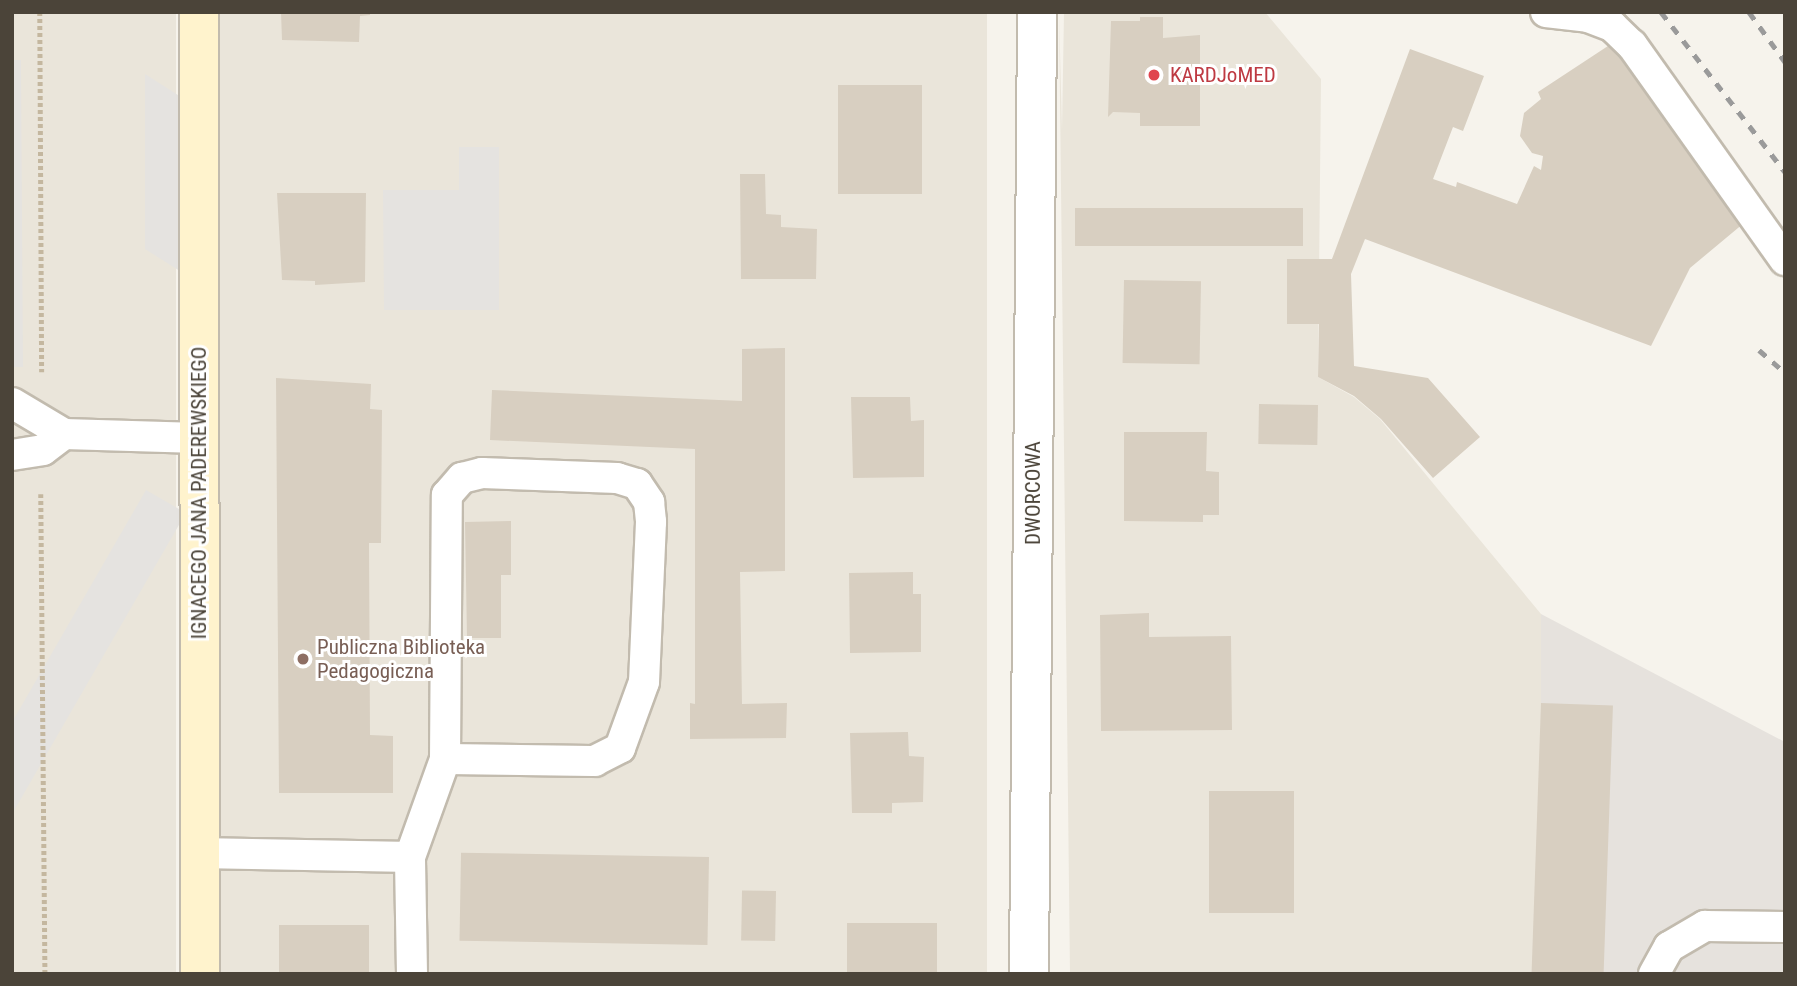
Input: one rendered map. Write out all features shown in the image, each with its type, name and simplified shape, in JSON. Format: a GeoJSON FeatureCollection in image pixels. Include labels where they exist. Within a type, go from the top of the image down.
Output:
{"type":"FeatureCollection","features":[{"type":"Feature","properties":{"kind":"street","name":"IGNACEGO JANA PADEREWSKIEGO"},"geometry":{"type":"LineString","coordinates":[[199,12],[200,974]]}},
{"type":"Feature","properties":{"kind":"street","name":"DWORCOWA"},"geometry":{"type":"LineString","coordinates":[[1029,974],[1037,12]]}},
{"type":"Feature","properties":{"kind":"lane"},"geometry":{"type":"LineString","coordinates":[[1546,12],[1588,17],[1612,26],[1632,45],[1785,260]]}},
{"type":"Feature","properties":{"kind":"lane"},"geometry":{"type":"LineString","coordinates":[[12,403],[64,434],[199,438]]}},
{"type":"Feature","properties":{"kind":"lane"},"geometry":{"type":"LineString","coordinates":[[12,455],[43,450],[64,434]]}},
{"type":"Feature","properties":{"kind":"lane"},"geometry":{"type":"LineString","coordinates":[[412,974],[410,857],[445,759],[447,495],[462,478],[482,473],[617,478],[637,484],[649,502],[651,522],[644,682],[620,748],[596,761],[445,759]]}},
{"type":"Feature","properties":{"kind":"lane"},"geometry":{"type":"LineString","coordinates":[[200,853],[410,857]]}},
{"type":"Feature","properties":{"kind":"lane"},"geometry":{"type":"LineString","coordinates":[[1654,974],[1669,947],[1705,926],[1785,927]]}},
{"type":"Feature","properties":{"kind":"path"},"geometry":{"type":"LineString","coordinates":[[40,12],[42,384]]}},
{"type":"Feature","properties":{"kind":"path"},"geometry":{"type":"LineString","coordinates":[[42,480],[45,974]]}},
{"type":"Feature","properties":{"kind":"shaded area"},"geometry":{"type":"Polygon","coordinates":[[[12,12],[176,12],[176,974],[12,974],[12,12]]]}},
{"type":"Feature","properties":{"kind":"shaded area"},"geometry":{"type":"Polygon","coordinates":[[[218,12],[987,12],[987,974],[218,974],[218,12]]]}},
{"type":"Feature","properties":{"kind":"shaded area"},"geometry":{"type":"Polygon","coordinates":[[[1059,12],[1062,130],[1064,12],[1265,12],[1321,79],[1318,377],[1354,397],[1380,419],[1541,614],[1541,974],[1070,974],[1059,12]]]}},
{"type":"Feature","properties":{"kind":"shaded area"},"geometry":{"type":"Polygon","coordinates":[[[12,60],[21,60],[23,367],[12,367],[12,60]]]}},
{"type":"Feature","properties":{"kind":"shaded area"},"geometry":{"type":"Polygon","coordinates":[[[145,74],[181,97],[183,273],[145,249],[145,74]]]}},
{"type":"Feature","properties":{"kind":"shaded area"},"geometry":{"type":"Polygon","coordinates":[[[459,147],[499,147],[499,310],[384,310],[383,190],[459,190],[459,147]]]}},
{"type":"Feature","properties":{"kind":"shaded area"},"geometry":{"type":"Polygon","coordinates":[[[146,490],[186,513],[12,814],[12,722],[146,490]]]}},
{"type":"Feature","properties":{"kind":"shaded area"},"geometry":{"type":"Polygon","coordinates":[[[1541,614],[1785,742],[1785,974],[1541,974],[1541,614]]]}},
{"type":"Feature","properties":{"kind":"building"},"geometry":{"type":"Polygon","coordinates":[[[281,12],[370,12],[370,15],[360,16],[359,42],[282,40],[281,12]]]}},
{"type":"Feature","properties":{"kind":"building","name":"KARDJoMED"},"geometry":{"type":"Polygon","coordinates":[[[1140,17],[1163,17],[1163,38],[1200,35],[1200,126],[1140,126],[1140,113],[1113,112],[1108,117],[1111,21],[1140,21],[1140,17]]]}},
{"type":"Feature","properties":{"kind":"building"},"geometry":{"type":"Polygon","coordinates":[[[1611,44],[1744,223],[1690,268],[1651,346],[1365,239],[1351,274],[1354,366],[1428,378],[1480,437],[1433,478],[1381,419],[1354,396],[1318,377],[1319,324],[1287,324],[1287,259],[1332,259],[1410,49],[1484,76],[1463,131],[1453,127],[1433,179],[1456,187],[1457,182],[1517,204],[1534,166],[1541,170],[1543,156],[1532,153],[1520,136],[1524,113],[1541,99],[1538,92],[1611,44]]]}},
{"type":"Feature","properties":{"kind":"building"},"geometry":{"type":"Polygon","coordinates":[[[838,85],[922,85],[922,194],[838,194],[838,85]]]}},
{"type":"Feature","properties":{"kind":"building"},"geometry":{"type":"Polygon","coordinates":[[[740,174],[765,174],[766,214],[781,215],[781,227],[817,229],[816,279],[741,279],[740,174]]]}},
{"type":"Feature","properties":{"kind":"building"},"geometry":{"type":"Polygon","coordinates":[[[277,193],[366,193],[365,282],[315,285],[315,281],[282,280],[277,193]]]}},
{"type":"Feature","properties":{"kind":"building"},"geometry":{"type":"Polygon","coordinates":[[[1075,208],[1303,208],[1303,246],[1075,246],[1075,208]]]}},
{"type":"Feature","properties":{"kind":"building"},"geometry":{"type":"Polygon","coordinates":[[[1124,280],[1201,281],[1200,364],[1123,363],[1124,280]]]}},
{"type":"Feature","properties":{"kind":"building"},"geometry":{"type":"Polygon","coordinates":[[[785,348],[785,571],[740,572],[742,704],[787,703],[786,738],[690,739],[690,703],[695,704],[695,449],[490,440],[492,390],[742,401],[742,349],[785,348]]]}},
{"type":"Feature","properties":{"kind":"building"},"geometry":{"type":"Polygon","coordinates":[[[276,378],[371,384],[370,409],[382,410],[381,543],[369,543],[370,735],[393,736],[393,793],[279,793],[276,378]]]}},
{"type":"Feature","properties":{"kind":"building"},"geometry":{"type":"Polygon","coordinates":[[[851,397],[910,397],[911,421],[924,420],[924,477],[853,478],[851,397]]]}},
{"type":"Feature","properties":{"kind":"building"},"geometry":{"type":"Polygon","coordinates":[[[1259,404],[1318,405],[1317,445],[1258,444],[1259,404]]]}},
{"type":"Feature","properties":{"kind":"building"},"geometry":{"type":"Polygon","coordinates":[[[1124,432],[1207,432],[1206,471],[1219,472],[1219,515],[1203,515],[1203,522],[1124,521],[1124,432]]]}},
{"type":"Feature","properties":{"kind":"building"},"geometry":{"type":"Polygon","coordinates":[[[511,521],[511,575],[501,575],[501,638],[467,638],[465,522],[511,521]]]}},
{"type":"Feature","properties":{"kind":"building"},"geometry":{"type":"Polygon","coordinates":[[[913,572],[913,594],[921,594],[921,652],[850,653],[849,573],[913,572]]]}},
{"type":"Feature","properties":{"kind":"building"},"geometry":{"type":"Polygon","coordinates":[[[1149,613],[1149,637],[1231,636],[1232,730],[1101,731],[1100,615],[1149,613]]]}},
{"type":"Feature","properties":{"kind":"building"},"geometry":{"type":"Polygon","coordinates":[[[1541,703],[1613,706],[1604,974],[1532,974],[1541,703]]]}},
{"type":"Feature","properties":{"kind":"building"},"geometry":{"type":"Polygon","coordinates":[[[908,732],[909,756],[924,757],[923,802],[892,803],[892,813],[852,813],[850,733],[908,732]]]}},
{"type":"Feature","properties":{"kind":"building"},"geometry":{"type":"Polygon","coordinates":[[[1209,791],[1294,791],[1294,913],[1209,913],[1209,791]]]}},
{"type":"Feature","properties":{"kind":"building"},"geometry":{"type":"Polygon","coordinates":[[[461,853],[709,857],[707,945],[460,941],[461,853]]]}},
{"type":"Feature","properties":{"kind":"building"},"geometry":{"type":"Polygon","coordinates":[[[742,890],[776,891],[775,941],[741,940],[742,890]]]}},
{"type":"Feature","properties":{"kind":"building"},"geometry":{"type":"Polygon","coordinates":[[[847,923],[937,923],[937,974],[847,974],[847,923]]]}},
{"type":"Feature","properties":{"kind":"building"},"geometry":{"type":"Polygon","coordinates":[[[279,925],[369,925],[369,974],[279,974],[279,925]]]}},
{"type":"Feature","properties":{"kind":"railway"},"geometry":{"type":"LineString","coordinates":[[1661,12],[1785,172]]}},
{"type":"Feature","properties":{"kind":"railway"},"geometry":{"type":"LineString","coordinates":[[1749,12],[1785,62]]}},
{"type":"Feature","properties":{"kind":"railway"},"geometry":{"type":"LineString","coordinates":[[1759,350],[1785,373]]}},
{"type":"Feature","properties":{"kind":"place","name":"KARDJoMED"},"geometry":{"type":"Point","coordinates":[1154,75]}},
{"type":"Feature","properties":{"kind":"place","name":"Publiczna Biblioteka Pedagogiczna"},"geometry":{"type":"Point","coordinates":[303,659]}}]}
